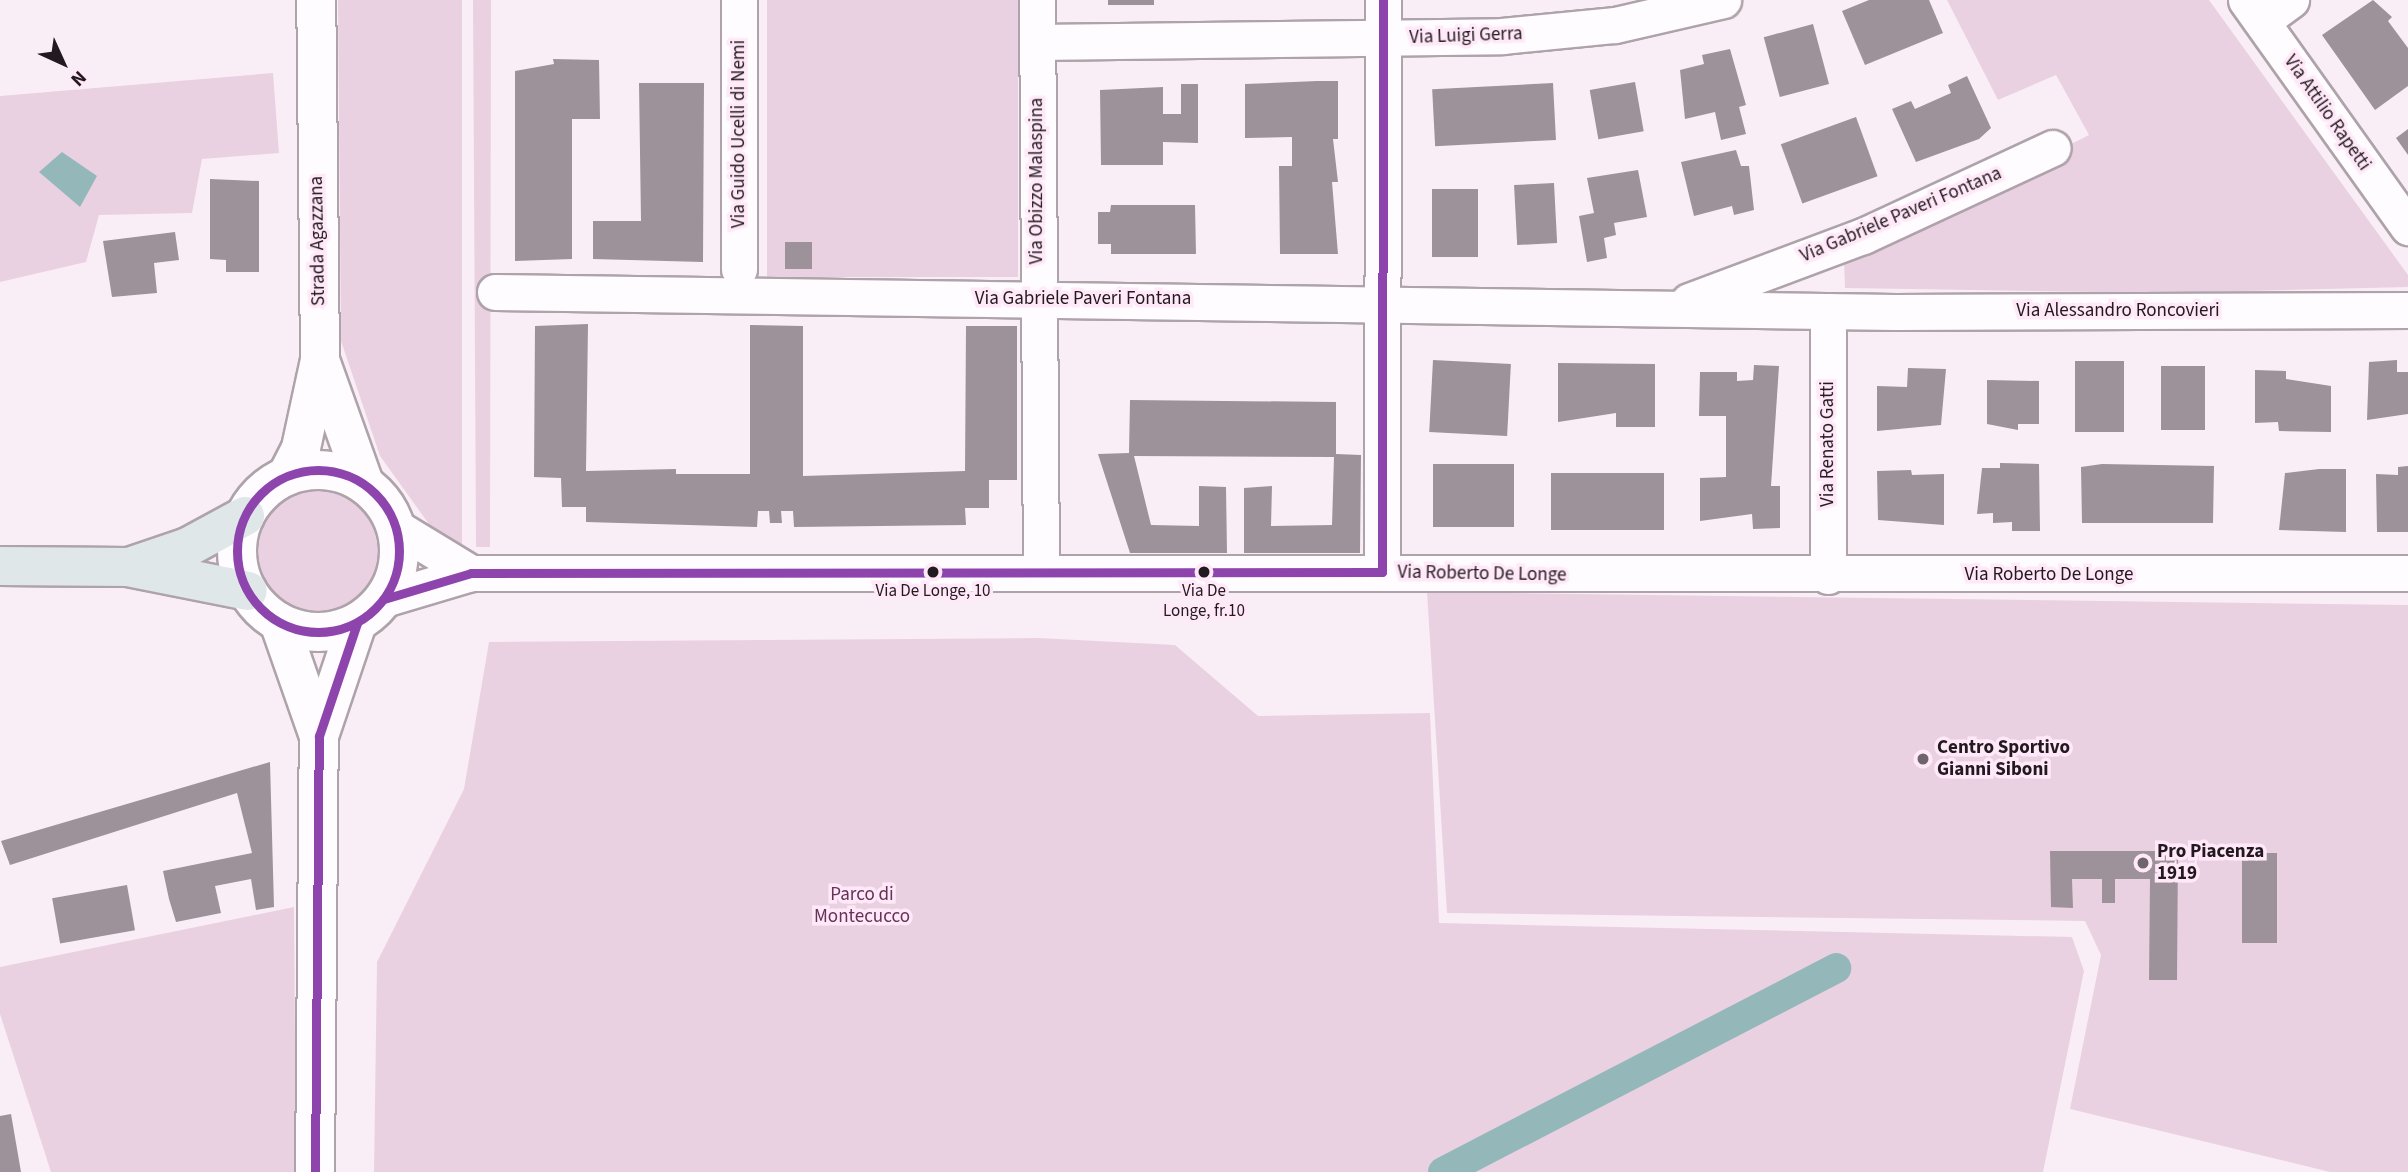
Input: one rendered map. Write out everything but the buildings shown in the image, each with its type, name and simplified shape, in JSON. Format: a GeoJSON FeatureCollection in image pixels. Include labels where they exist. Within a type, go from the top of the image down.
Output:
{"type":"FeatureCollection","features":[{"type":"Feature","properties":{"kind":"main road","name":"Strada Agazzana"},"geometry":{"type":"LineString","coordinates":[[287,476],[301,448],[320,360],[316,0]]}},
{"type":"Feature","properties":{"kind":"main road"},"geometry":{"type":"LineString","coordinates":[[319,736],[370,611],[396,577],[397,528],[384,502],[364,483],[320,360]]}},
{"type":"Feature","properties":{"kind":"main road"},"geometry":{"type":"LineString","coordinates":[[128,567],[188,547],[245,516],[287,476],[313,470],[364,483]]}},
{"type":"Feature","properties":{"kind":"main road"},"geometry":{"type":"LineString","coordinates":[[245,516],[238,540],[248,591]]}},
{"type":"Feature","properties":{"kind":"main road"},"geometry":{"type":"LineString","coordinates":[[0,566],[128,567],[248,591],[279,622],[304,631],[370,611]]}},
{"type":"Feature","properties":{"kind":"main road"},"geometry":{"type":"LineString","coordinates":[[279,622],[319,736],[315,1172]]}},
{"type":"Feature","properties":{"kind":"street","name":"Via Guido Ucelli di Nemi"},"geometry":{"type":"LineString","coordinates":[[739,0],[739,269]]}},
{"type":"Feature","properties":{"kind":"street","name":"Via Obizzo Malaspina"},"geometry":{"type":"LineString","coordinates":[[1037,0],[1041,573]]}},
{"type":"Feature","properties":{"kind":"street"},"geometry":{"type":"LineString","coordinates":[[1382,572],[1383,0]]}},
{"type":"Feature","properties":{"kind":"street","name":"Via Luigi Gerra"},"geometry":{"type":"LineString","coordinates":[[1037,42],[1383,39],[1615,25],[1723,0]]}},
{"type":"Feature","properties":{"kind":"street"},"geometry":{"type":"LineString","coordinates":[[2254,10],[2291,0]]}},
{"type":"Feature","properties":{"kind":"street","name":"Via Attilio Rapetti"},"geometry":{"type":"LineString","coordinates":[[2254,10],[2408,227]]}},
{"type":"Feature","properties":{"kind":"street","name":"Via Gabriele Paveri Fontana"},"geometry":{"type":"LineString","coordinates":[[1670,308],[1863,236],[2053,148]]}},
{"type":"Feature","properties":{"kind":"street","name":"Via Gabriele Paveri Fontana"},"geometry":{"type":"LineString","coordinates":[[495,292],[1828,311]]}},
{"type":"Feature","properties":{"kind":"street","name":"Via Alessandro Roncovieri"},"geometry":{"type":"LineString","coordinates":[[1828,311],[2408,310]]}},
{"type":"Feature","properties":{"kind":"street","name":"Via Renato Gatti"},"geometry":{"type":"LineString","coordinates":[[1828,311],[1828,576]]}},
{"type":"Feature","properties":{"kind":"street"},"geometry":{"type":"LineString","coordinates":[[397,528],[471,573]]}},
{"type":"Feature","properties":{"kind":"street","name":"Via Roberto De Longe"},"geometry":{"type":"LineString","coordinates":[[471,573],[1382,572],[1828,576],[2408,573]]}},
{"type":"Feature","properties":{"kind":"street"},"geometry":{"type":"LineString","coordinates":[[370,611],[471,573]]}},
{"type":"Feature","properties":{"kind":"green space"},"geometry":{"type":"Polygon","coordinates":[[[338,0],[462,0],[462,549],[431,527],[380,456],[341,341],[338,0]]]}},
{"type":"Feature","properties":{"kind":"green space"},"geometry":{"type":"Polygon","coordinates":[[[473,0],[491,0],[490,547],[476,547],[473,0]]]}},
{"type":"Feature","properties":{"kind":"green space"},"geometry":{"type":"Polygon","coordinates":[[[767,0],[1018,0],[1018,277],[767,277],[767,0]]]}},
{"type":"Feature","properties":{"kind":"green space"},"geometry":{"type":"Polygon","coordinates":[[[1947,0],[2209,0],[2408,275],[2408,287],[2158,293],[1845,288],[1844,259],[2089,135],[2056,75],[1998,100],[1947,0]]]}},
{"type":"Feature","properties":{"kind":"green space"},"geometry":{"type":"Polygon","coordinates":[[[273,73],[279,153],[202,159],[192,213],[99,215],[86,262],[0,282],[0,96],[273,73]]]}},
{"type":"Feature","properties":{"kind":"green space"},"geometry":{"type":"Polygon","coordinates":[[[318,486],[343,491],[363,505],[377,525],[382,550],[377,575],[363,595],[343,609],[318,614],[293,609],[273,595],[259,575],[254,550],[259,525],[273,505],[293,491],[318,486]]]}},
{"type":"Feature","properties":{"kind":"green space","name":"Centro Sportivo Gianni Siboni"},"geometry":{"type":"Polygon","coordinates":[[[1427,592],[2408,605],[2408,1172],[2330,1172],[2070,1109],[2101,955],[2085,921],[1447,913],[1427,592]]]}},
{"type":"Feature","properties":{"kind":"green space","name":"Parco di Montecucco"},"geometry":{"type":"Polygon","coordinates":[[[1038,638],[1175,645],[1258,716],[1430,713],[1439,923],[2072,937],[2084,971],[2043,1172],[374,1172],[377,962],[464,789],[489,642],[1038,638]]]}},
{"type":"Feature","properties":{"kind":"green space"},"geometry":{"type":"Polygon","coordinates":[[[294,907],[296,1172],[51,1172],[0,1014],[0,967],[294,907]]]}},
{"type":"Feature","properties":{"kind":"water"},"geometry":{"type":"Polygon","coordinates":[[[62,152],[97,176],[80,207],[39,172],[62,152]]]}},
{"type":"Feature","properties":{"kind":"waterway"},"geometry":{"type":"LineString","coordinates":[[1443,1172],[1836,968]]}},
{"type":"Feature","properties":{"kind":"transit line"},"geometry":{"type":"LineString","coordinates":[[384,599],[471,573],[1382,572],[1383,0]]}},
{"type":"Feature","properties":{"kind":"transit line"},"geometry":{"type":"LineString","coordinates":[[318,470],[349,476],[375,494],[393,520],[399,551],[393,582],[375,608],[349,626],[318,632],[287,626],[261,608],[243,582],[237,551],[243,520],[261,494],[287,476],[318,470]]}},
{"type":"Feature","properties":{"kind":"transit line"},"geometry":{"type":"LineString","coordinates":[[315,1172],[319,736],[357,623]]}},
{"type":"Feature","properties":{"kind":"place","name":"Via De Longe, 10"},"geometry":{"type":"Point","coordinates":[933,572]}},
{"type":"Feature","properties":{"kind":"place","name":"Via De Longe, fr.10"},"geometry":{"type":"Point","coordinates":[1204,572]}},
{"type":"Feature","properties":{"kind":"place","name":"Centro Sportivo Gianni Siboni"},"geometry":{"type":"Point","coordinates":[1923,759]}},
{"type":"Feature","properties":{"kind":"place","name":"Pro Piacenza 1919"},"geometry":{"type":"Point","coordinates":[2143,863]}}]}
